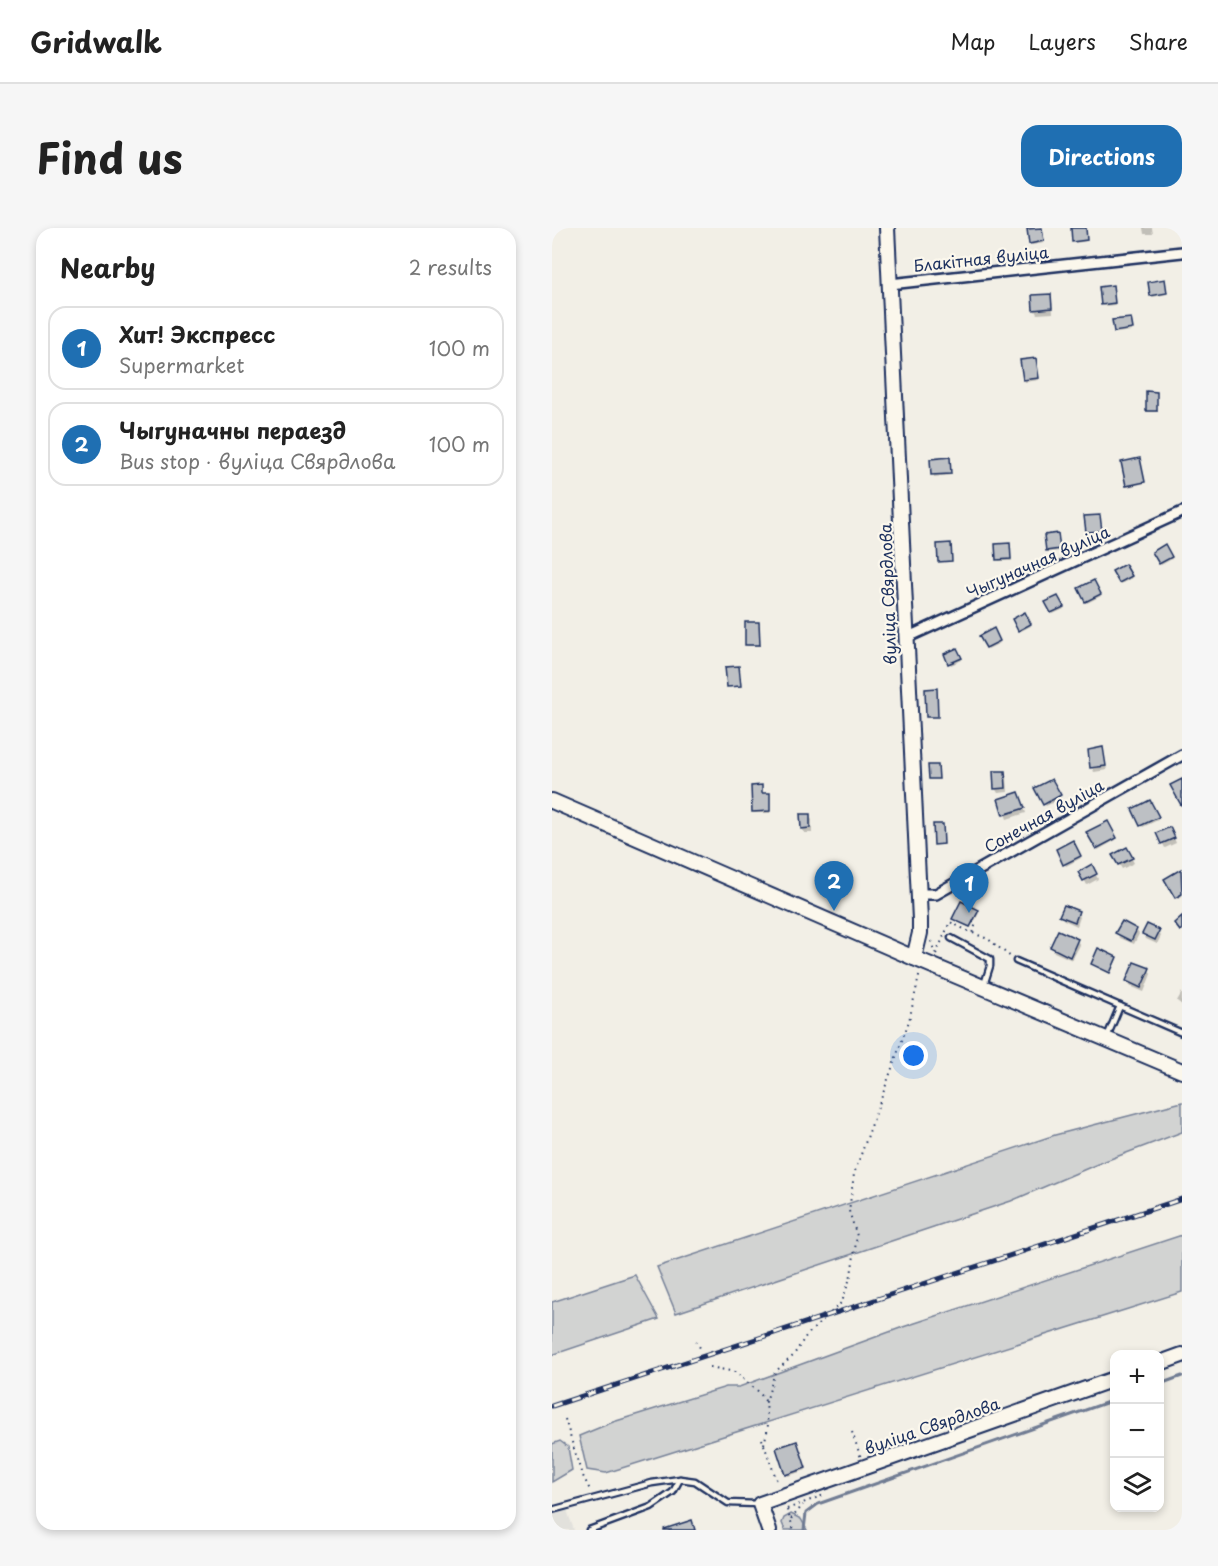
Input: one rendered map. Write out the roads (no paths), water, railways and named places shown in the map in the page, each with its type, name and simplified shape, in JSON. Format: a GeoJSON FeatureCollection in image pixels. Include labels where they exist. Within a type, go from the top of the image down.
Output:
{"type":"FeatureCollection","features":[{"type":"Feature","properties":{"kind":"street","name":"вуліца Свярдлова"},"geometry":{"type":"LineString","coordinates":[[887,228],[920,933],[917,964]]}},
{"type":"Feature","properties":{"kind":"street","name":"Блакітная вуліца"},"geometry":{"type":"LineString","coordinates":[[890,284],[1182,252]]}},
{"type":"Feature","properties":{"kind":"street","name":"Чыгуначная вуліца"},"geometry":{"type":"LineString","coordinates":[[906,638],[1182,512]]}},
{"type":"Feature","properties":{"kind":"street","name":"Сонечная вуліца"},"geometry":{"type":"LineString","coordinates":[[918,894],[936,894],[1182,755]]}},
{"type":"Feature","properties":{"kind":"street"},"geometry":{"type":"LineString","coordinates":[[552,801],[831,920],[917,964],[983,986],[1182,1071]]}},
{"type":"Feature","properties":{"kind":"street"},"geometry":{"type":"LineString","coordinates":[[1164,1362],[1182,1355]]}},
{"type":"Feature","properties":{"kind":"street","name":"вуліца Свярдлова"},"geometry":{"type":"LineString","coordinates":[[760,1504],[1110,1380]]}},
{"type":"Feature","properties":{"kind":"street"},"geometry":{"type":"LineString","coordinates":[[760,1504],[769,1530]]}},
{"type":"Feature","properties":{"kind":"lane"},"geometry":{"type":"LineString","coordinates":[[951,938],[990,958],[990,966],[983,986]]}},
{"type":"Feature","properties":{"kind":"lane"},"geometry":{"type":"LineString","coordinates":[[1016,961],[1182,1033]]}},
{"type":"Feature","properties":{"kind":"lane"},"geometry":{"type":"LineString","coordinates":[[1106,1038],[1120,1006]]}},
{"type":"Feature","properties":{"kind":"lane"},"geometry":{"type":"LineString","coordinates":[[589,1530],[651,1507],[673,1492],[680,1479]]}},
{"type":"Feature","properties":{"kind":"lane"},"geometry":{"type":"LineString","coordinates":[[552,1510],[652,1483],[680,1479],[695,1481],[728,1503],[760,1504]]}},
{"type":"Feature","properties":{"kind":"waterway"},"geometry":{"type":"LineString","coordinates":[[1164,1383],[1182,1376]]}},
{"type":"Feature","properties":{"kind":"waterway"},"geometry":{"type":"LineString","coordinates":[[804,1530],[806,1513],[818,1504],[1110,1401]]}},
{"type":"Feature","properties":{"kind":"railway"},"geometry":{"type":"LineString","coordinates":[[552,1406],[1182,1199]]}},
{"type":"Feature","properties":{"kind":"place","name":"Чыгуначны пераезд"},"geometry":{"type":"Point","coordinates":[834,911]}},
{"type":"Feature","properties":{"kind":"place","name":"Хит! Экспресс"},"geometry":{"type":"Point","coordinates":[969,913]}}]}
